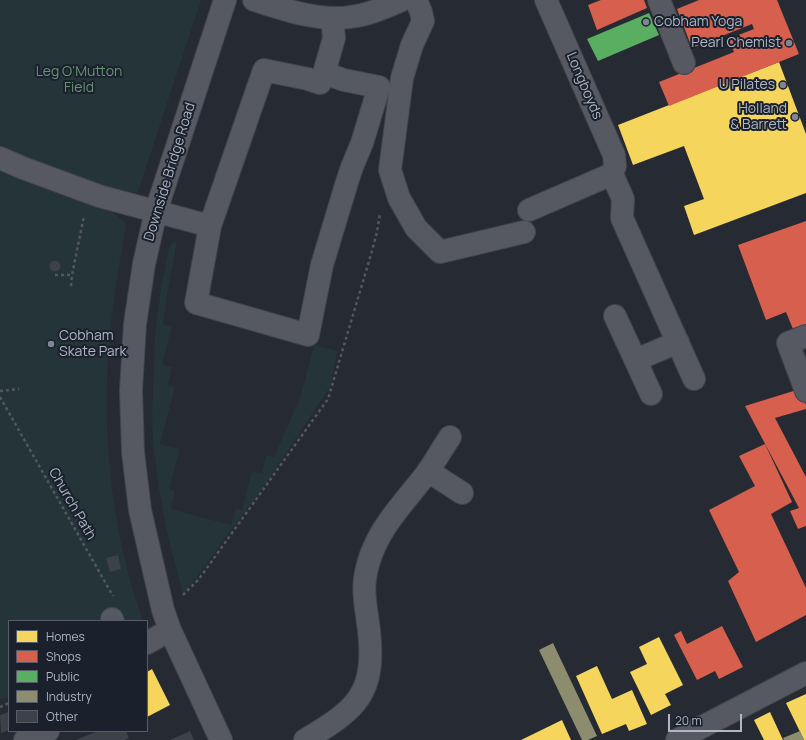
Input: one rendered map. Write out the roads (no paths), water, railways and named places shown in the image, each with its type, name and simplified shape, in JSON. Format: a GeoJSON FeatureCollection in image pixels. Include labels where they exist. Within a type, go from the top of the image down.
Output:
{"type":"FeatureCollection","features":[{"type":"Feature","properties":{"kind":"street","name":"Downside Bridge Road"},"geometry":{"type":"LineString","coordinates":[[222,740],[167,620],[140,510],[133,452],[130,390],[135,324],[144,264],[156,211],[225,0]]}},
{"type":"Feature","properties":{"kind":"street"},"geometry":{"type":"LineString","coordinates":[[254,0],[298,14],[332,18],[350,18],[367,14],[402,0]]}},
{"type":"Feature","properties":{"kind":"street"},"geometry":{"type":"LineString","coordinates":[[416,0],[423,20],[412,45],[402,78],[390,170],[399,198],[416,228],[440,252],[524,232]]}},
{"type":"Feature","properties":{"kind":"street"},"geometry":{"type":"LineString","coordinates":[[659,0],[684,63]]}},
{"type":"Feature","properties":{"kind":"street","name":"Longboyds"},"geometry":{"type":"LineString","coordinates":[[554,2],[614,155],[615,166],[612,174],[623,199],[622,218],[694,379]]}},
{"type":"Feature","properties":{"kind":"street"},"geometry":{"type":"LineString","coordinates":[[322,78],[334,38],[332,18]]}},
{"type":"Feature","properties":{"kind":"street"},"geometry":{"type":"LineString","coordinates":[[264,70],[308,79],[322,78],[344,80],[378,87],[362,143],[347,182],[322,265],[308,335],[196,303],[210,226],[264,70]]}},
{"type":"Feature","properties":{"kind":"street"},"geometry":{"type":"LineString","coordinates":[[0,158],[89,193],[210,226]]}},
{"type":"Feature","properties":{"kind":"street"},"geometry":{"type":"LineString","coordinates":[[529,210],[612,174]]}},
{"type":"Feature","properties":{"kind":"street"},"geometry":{"type":"LineString","coordinates":[[615,316],[651,394]]}},
{"type":"Feature","properties":{"kind":"street"},"geometry":{"type":"LineString","coordinates":[[806,336],[788,343],[806,391]]}},
{"type":"Feature","properties":{"kind":"street"},"geometry":{"type":"LineString","coordinates":[[636,360],[678,342]]}},
{"type":"Feature","properties":{"kind":"street"},"geometry":{"type":"LineString","coordinates":[[305,740],[325,728],[353,707],[366,686],[370,657],[369,630],[364,601],[364,587],[365,574],[369,561],[377,540],[428,471],[450,437]]}},
{"type":"Feature","properties":{"kind":"street"},"geometry":{"type":"LineString","coordinates":[[428,471],[462,493]]}},
{"type":"Feature","properties":{"kind":"street"},"geometry":{"type":"LineString","coordinates":[[148,641],[167,620]]}},
{"type":"Feature","properties":{"kind":"street"},"geometry":{"type":"LineString","coordinates":[[677,740],[806,674]]}},
{"type":"Feature","properties":{"kind":"street"},"geometry":{"type":"LineString","coordinates":[[25,740],[45,732]]}},
{"type":"Feature","properties":{"kind":"place","name":"Cobham Yoga"},"geometry":{"type":"Point","coordinates":[646,22]}},
{"type":"Feature","properties":{"kind":"place","name":"Pearl Chemist"},"geometry":{"type":"Point","coordinates":[789,43]}},
{"type":"Feature","properties":{"kind":"place","name":"U Pilates"},"geometry":{"type":"Point","coordinates":[783,85]}},
{"type":"Feature","properties":{"kind":"place","name":"Holland & Barrett"},"geometry":{"type":"Point","coordinates":[795,117]}},
{"type":"Feature","properties":{"kind":"place","name":"Cobham Skate Park"},"geometry":{"type":"Point","coordinates":[51,344]}},
{"type":"Feature","properties":{"kind":"park label","name":"Leg O'Mutton Field"},"geometry":{"type":"Point","coordinates":[79,80]}}]}
